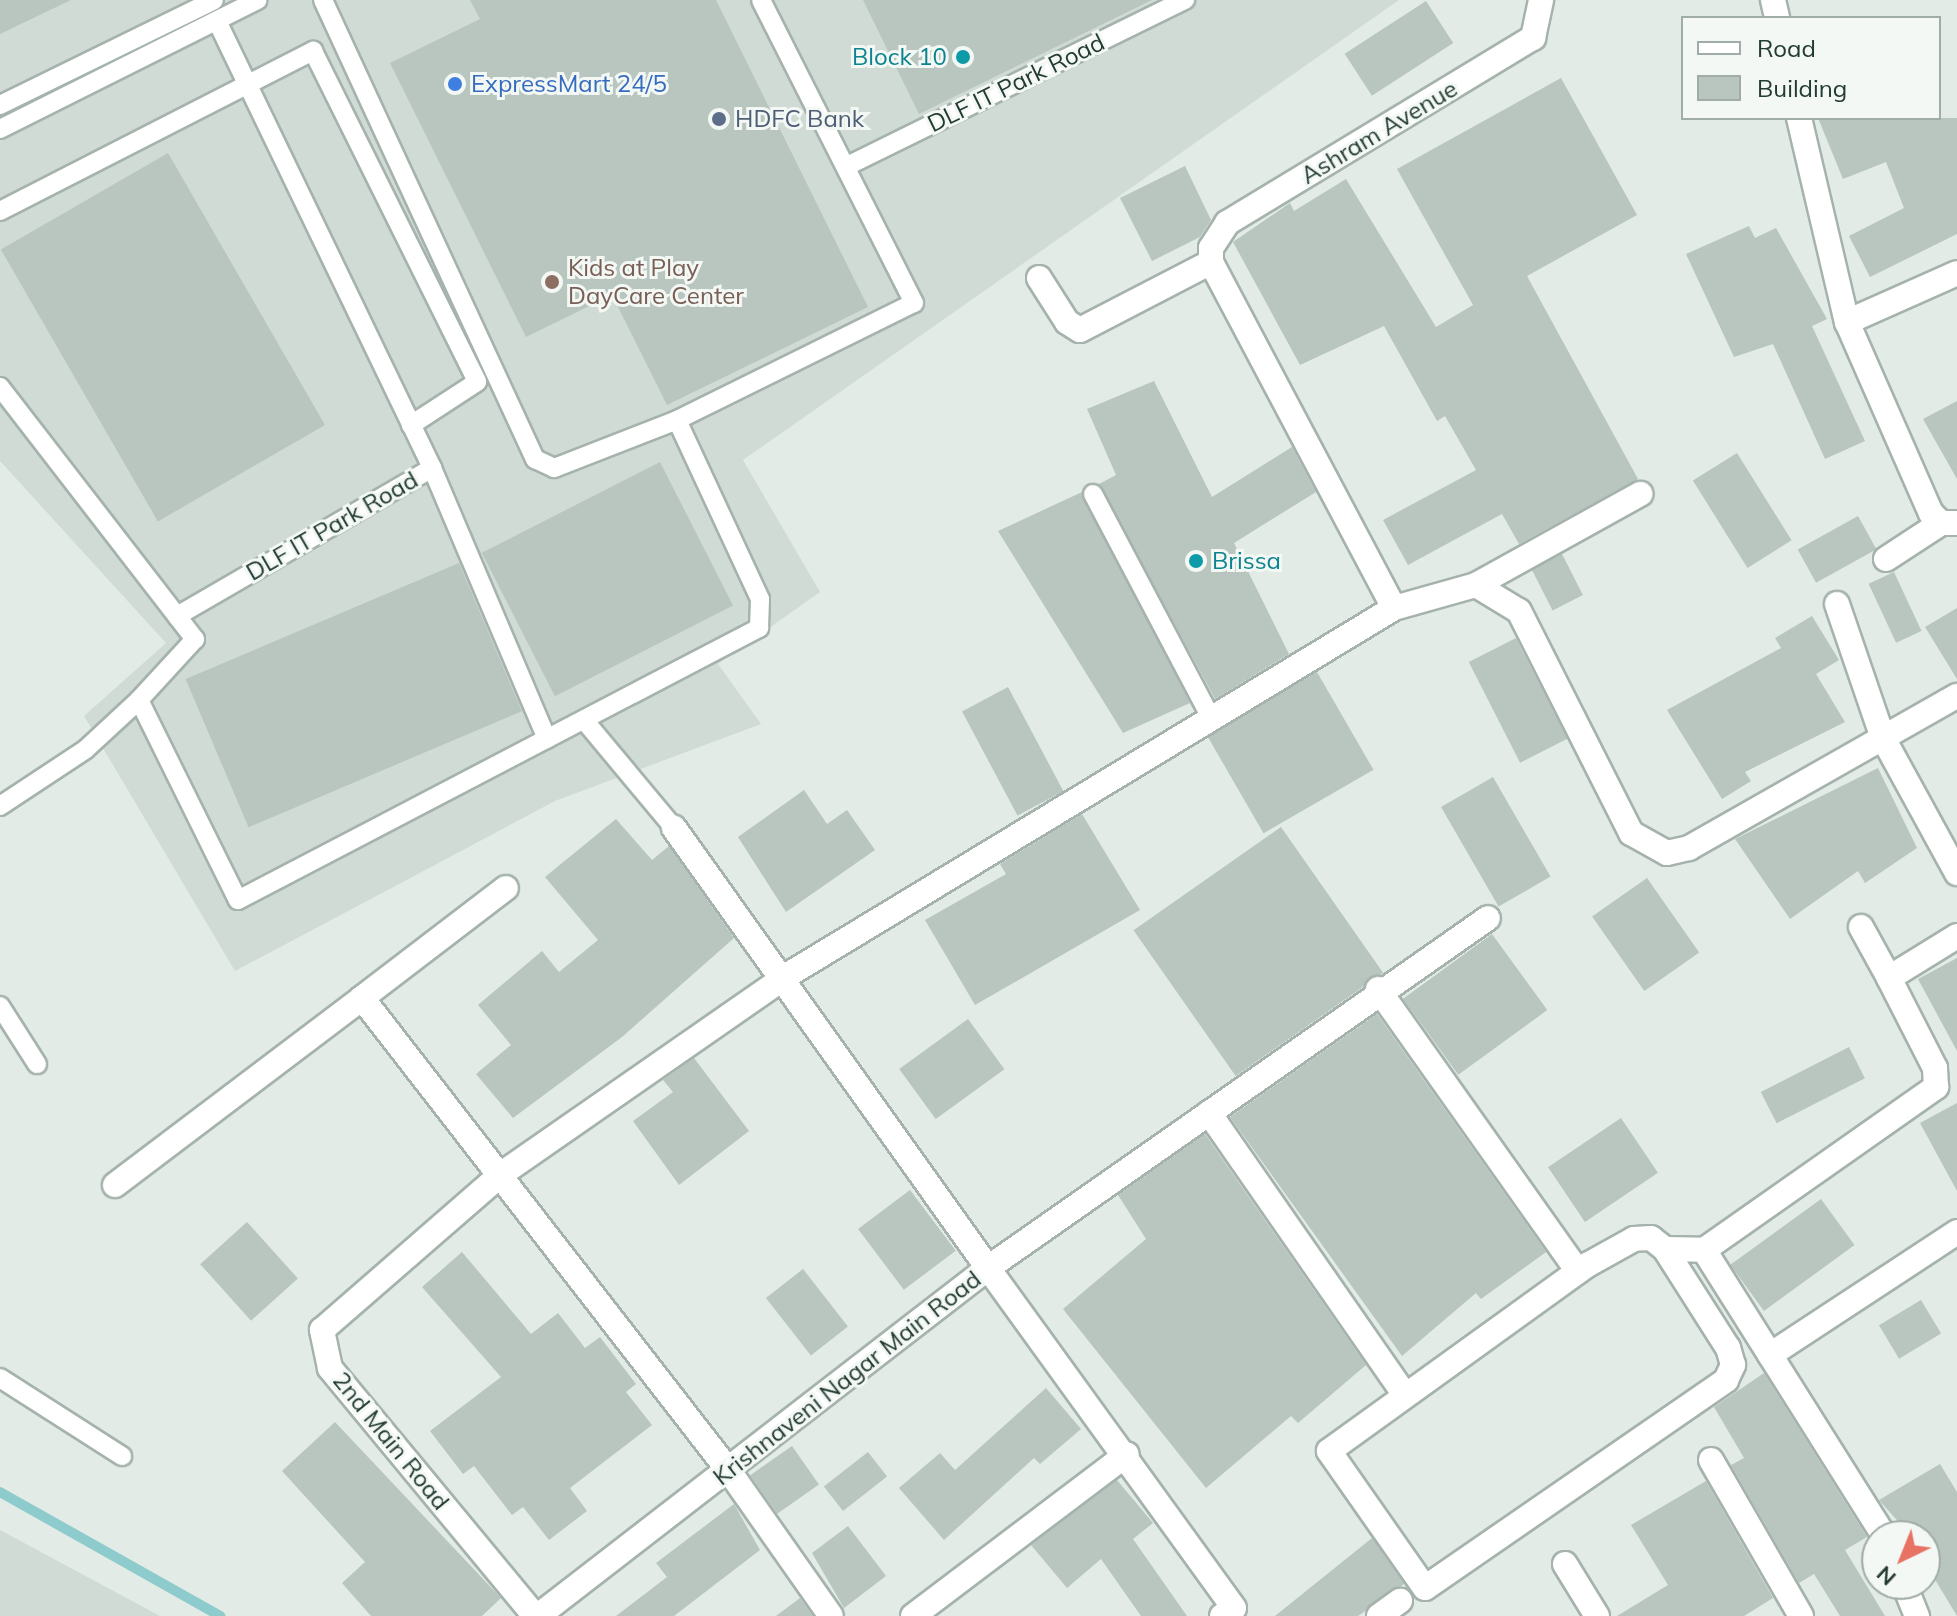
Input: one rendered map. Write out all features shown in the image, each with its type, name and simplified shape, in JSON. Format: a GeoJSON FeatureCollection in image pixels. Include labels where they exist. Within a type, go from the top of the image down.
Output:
{"type":"FeatureCollection","features":[{"type":"Feature","properties":{"kind":"street","name":"Ashram Avenue"},"geometry":{"type":"LineString","coordinates":[[1211,262],[1227,223],[1533,38],[1541,0]]}},
{"type":"Feature","properties":{"kind":"street"},"geometry":{"type":"LineString","coordinates":[[1799,120],[1847,322],[1949,523],[1886,559]]}},
{"type":"Feature","properties":{"kind":"street"},"geometry":{"type":"LineString","coordinates":[[1039,278],[1067,322],[1080,330],[1211,262],[1394,608]]}},
{"type":"Feature","properties":{"kind":"street"},"geometry":{"type":"LineString","coordinates":[[1847,322],[1957,273]]}},
{"type":"Feature","properties":{"kind":"street"},"geometry":{"type":"LineString","coordinates":[[500,1175],[786,976],[1394,608],[1476,585],[1640,494]]}},
{"type":"Feature","properties":{"kind":"street"},"geometry":{"type":"LineString","coordinates":[[1476,585],[1519,611],[1631,833],[1648,848],[1689,848],[1957,696]]}},
{"type":"Feature","properties":{"kind":"street"},"geometry":{"type":"LineString","coordinates":[[1837,604],[1883,738],[1957,873]]}},
{"type":"Feature","properties":{"kind":"street","name":"Krishnaveni Nagar Main Road"},"geometry":{"type":"LineString","coordinates":[[536,1616],[729,1471],[988,1268],[786,976],[674,828]]}},
{"type":"Feature","properties":{"kind":"street"},"geometry":{"type":"LineString","coordinates":[[115,1185],[506,888]]}},
{"type":"Feature","properties":{"kind":"street"},"geometry":{"type":"LineString","coordinates":[[1222,1616],[1234,1608],[1127,1454],[988,1268],[1209,1113],[1378,989],[1488,918]]}},
{"type":"Feature","properties":{"kind":"street"},"geometry":{"type":"LineString","coordinates":[[1665,1249],[1704,1250],[1936,1087],[1935,1068],[1861,927]]}},
{"type":"Feature","properties":{"kind":"street"},"geometry":{"type":"LineString","coordinates":[[1889,978],[1957,936]]}},
{"type":"Feature","properties":{"kind":"street"},"geometry":{"type":"LineString","coordinates":[[1378,989],[1578,1271]]}},
{"type":"Feature","properties":{"kind":"street"},"geometry":{"type":"LineString","coordinates":[[362,998],[729,1471],[831,1616]]}},
{"type":"Feature","properties":{"kind":"street"},"geometry":{"type":"LineString","coordinates":[[1209,1113],[1403,1392]]}},
{"type":"Feature","properties":{"kind":"street","name":"2nd Main Road"},"geometry":{"type":"LineString","coordinates":[[500,1175],[322,1330],[330,1368],[536,1616]]}},
{"type":"Feature","properties":{"kind":"street"},"geometry":{"type":"LineString","coordinates":[[1770,1355],[1957,1232]]}},
{"type":"Feature","properties":{"kind":"street"},"geometry":{"type":"LineString","coordinates":[[1651,1238],[1665,1249],[1728,1348],[1733,1365],[1726,1380],[1425,1588],[1329,1451],[1403,1392],[1578,1271],[1634,1239],[1651,1238]]}},
{"type":"Feature","properties":{"kind":"street"},"geometry":{"type":"LineString","coordinates":[[1704,1250],[1874,1520]]}},
{"type":"Feature","properties":{"kind":"street"},"geometry":{"type":"LineString","coordinates":[[913,1616],[1127,1454]]}},
{"type":"Feature","properties":{"kind":"street"},"geometry":{"type":"LineString","coordinates":[[1711,1460],[1801,1616]]}},
{"type":"Feature","properties":{"kind":"street"},"geometry":{"type":"LineString","coordinates":[[1565,1564],[1597,1616]]}},
{"type":"Feature","properties":{"kind":"street"},"geometry":{"type":"LineString","coordinates":[[1379,1616],[1400,1601]]}},
{"type":"Feature","properties":{"kind":"lane"},"geometry":{"type":"LineString","coordinates":[[0,105],[214,0]]}},
{"type":"Feature","properties":{"kind":"lane"},"geometry":{"type":"LineString","coordinates":[[0,129],[258,0]]}},
{"type":"Feature","properties":{"kind":"lane"},"geometry":{"type":"LineString","coordinates":[[323,0],[535,459],[554,468],[677,420],[914,303],[761,0]]}},
{"type":"Feature","properties":{"kind":"lane","name":"DLF IT Park Road"},"geometry":{"type":"LineString","coordinates":[[847,166],[1185,0]]}},
{"type":"Feature","properties":{"kind":"lane","name":"DLF IT Park Road"},"geometry":{"type":"LineString","coordinates":[[177,616],[432,468],[217,21]]}},
{"type":"Feature","properties":{"kind":"lane"},"geometry":{"type":"LineString","coordinates":[[0,211],[313,51],[477,382],[411,425]]}},
{"type":"Feature","properties":{"kind":"lane"},"geometry":{"type":"LineString","coordinates":[[0,387],[195,639],[139,700],[86,749],[0,806]]}},
{"type":"Feature","properties":{"kind":"lane"},"geometry":{"type":"LineString","coordinates":[[139,700],[238,900],[749,638],[765,616],[677,420]]}},
{"type":"Feature","properties":{"kind":"lane"},"geometry":{"type":"LineString","coordinates":[[432,468],[547,739]]}},
{"type":"Feature","properties":{"kind":"lane"},"geometry":{"type":"LineString","coordinates":[[1093,494],[1212,720]]}},
{"type":"Feature","properties":{"kind":"lane"},"geometry":{"type":"LineString","coordinates":[[584,720],[674,828]]}},
{"type":"Feature","properties":{"kind":"lane"},"geometry":{"type":"LineString","coordinates":[[0,1006],[37,1064]]}},
{"type":"Feature","properties":{"kind":"lane"},"geometry":{"type":"LineString","coordinates":[[0,1378],[122,1456]]}},
{"type":"Feature","properties":{"kind":"shaded area"},"geometry":{"type":"Polygon","coordinates":[[[0,0],[1399,0],[743,460],[820,592],[718,664],[761,724],[555,801],[235,971],[84,716],[166,643],[0,461],[0,0]]]}},
{"type":"Feature","properties":{"kind":"shaded area"},"geometry":{"type":"Polygon","coordinates":[[[0,1530],[160,1616],[0,1616],[0,1530]]]}},
{"type":"Feature","properties":{"kind":"building"},"geometry":{"type":"Polygon","coordinates":[[[0,0],[71,0],[0,34],[0,0]]]}},
{"type":"Feature","properties":{"kind":"building"},"geometry":{"type":"Polygon","coordinates":[[[470,0],[716,0],[868,307],[667,405],[612,295],[526,337],[390,63],[480,19],[470,0]]]}},
{"type":"Feature","properties":{"kind":"building","name":"Block 10"},"geometry":{"type":"Polygon","coordinates":[[[863,0],[1152,0],[919,114],[863,0]]]}},
{"type":"Feature","properties":{"kind":"building"},"geometry":{"type":"Polygon","coordinates":[[[1426,1],[1453,43],[1372,96],[1345,54],[1426,1]]]}},
{"type":"Feature","properties":{"kind":"building"},"geometry":{"type":"Polygon","coordinates":[[[1561,78],[1637,215],[1527,276],[1638,479],[1519,544],[1502,514],[1408,565],[1383,520],[1476,470],[1445,416],[1437,421],[1384,326],[1300,365],[1233,242],[1290,203],[1294,211],[1346,179],[1436,327],[1473,305],[1397,169],[1561,78]]]}},
{"type":"Feature","properties":{"kind":"building"},"geometry":{"type":"Polygon","coordinates":[[[1957,118],[1957,234],[1870,277],[1849,236],[1904,208],[1886,162],[1843,179],[1819,120],[1957,118]]]}},
{"type":"Feature","properties":{"kind":"building"},"geometry":{"type":"Polygon","coordinates":[[[168,153],[325,425],[158,521],[1,250],[168,153]]]}},
{"type":"Feature","properties":{"kind":"building"},"geometry":{"type":"Polygon","coordinates":[[[1185,166],[1211,220],[1200,237],[1152,261],[1120,198],[1185,166]]]}},
{"type":"Feature","properties":{"kind":"building"},"geometry":{"type":"Polygon","coordinates":[[[1749,226],[1755,238],[1776,228],[1827,319],[1812,326],[1865,441],[1825,459],[1773,344],[1734,357],[1686,254],[1749,226]]]}},
{"type":"Feature","properties":{"kind":"building"},"geometry":{"type":"Polygon","coordinates":[[[1154,381],[1212,497],[1292,447],[1316,492],[1234,543],[1289,654],[1215,699],[1099,484],[1116,475],[1087,409],[1154,381]]]}},
{"type":"Feature","properties":{"kind":"building"},"geometry":{"type":"Polygon","coordinates":[[[1957,401],[1957,479],[1923,419],[1957,401]]]}},
{"type":"Feature","properties":{"kind":"building"},"geometry":{"type":"Polygon","coordinates":[[[1737,453],[1792,540],[1747,568],[1693,481],[1737,453]]]}},
{"type":"Feature","properties":{"kind":"building"},"geometry":{"type":"Polygon","coordinates":[[[660,462],[733,605],[555,696],[482,553],[660,462]]]}},
{"type":"Feature","properties":{"kind":"building"},"geometry":{"type":"Polygon","coordinates":[[[1082,492],[1190,703],[1123,733],[998,531],[1082,492]]]}},
{"type":"Feature","properties":{"kind":"building"},"geometry":{"type":"Polygon","coordinates":[[[1858,516],[1876,549],[1816,583],[1798,549],[1858,516]]]}},
{"type":"Feature","properties":{"kind":"building"},"geometry":{"type":"Polygon","coordinates":[[[1562,554],[1583,595],[1553,610],[1532,569],[1562,554]]]}},
{"type":"Feature","properties":{"kind":"building"},"geometry":{"type":"Polygon","coordinates":[[[459,563],[522,711],[249,827],[186,679],[459,563]]]}},
{"type":"Feature","properties":{"kind":"building"},"geometry":{"type":"Polygon","coordinates":[[[1894,572],[1921,631],[1896,643],[1869,584],[1894,572]]]}},
{"type":"Feature","properties":{"kind":"building"},"geometry":{"type":"Polygon","coordinates":[[[1957,608],[1957,679],[1925,627],[1957,608]]]}},
{"type":"Feature","properties":{"kind":"building"},"geometry":{"type":"Polygon","coordinates":[[[1812,616],[1839,660],[1816,674],[1845,722],[1745,772],[1751,781],[1722,799],[1667,710],[1781,648],[1775,638],[1812,616]]]}},
{"type":"Feature","properties":{"kind":"building"},"geometry":{"type":"Polygon","coordinates":[[[1516,638],[1567,739],[1520,763],[1469,662],[1516,638]]]}},
{"type":"Feature","properties":{"kind":"building"},"geometry":{"type":"Polygon","coordinates":[[[1317,672],[1374,770],[1264,833],[1207,736],[1317,672]]]}},
{"type":"Feature","properties":{"kind":"building"},"geometry":{"type":"Polygon","coordinates":[[[1008,687],[1063,791],[1017,816],[962,711],[1008,687]]]}},
{"type":"Feature","properties":{"kind":"building"},"geometry":{"type":"Polygon","coordinates":[[[1878,768],[1917,848],[1865,883],[1858,871],[1790,919],[1735,839],[1878,768]]]}},
{"type":"Feature","properties":{"kind":"building"},"geometry":{"type":"Polygon","coordinates":[[[1493,777],[1551,877],[1499,907],[1441,807],[1493,777]]]}},
{"type":"Feature","properties":{"kind":"building"},"geometry":{"type":"Polygon","coordinates":[[[804,790],[827,824],[847,810],[875,850],[786,912],[738,837],[804,790]]]}},
{"type":"Feature","properties":{"kind":"building"},"geometry":{"type":"Polygon","coordinates":[[[1082,814],[1140,910],[975,1005],[925,920],[1006,874],[1000,864],[1082,814]]]}},
{"type":"Feature","properties":{"kind":"building"},"geometry":{"type":"Polygon","coordinates":[[[616,819],[652,860],[669,846],[734,938],[622,1037],[513,1118],[476,1074],[511,1045],[478,1005],[542,951],[559,972],[598,940],[545,877],[616,819]]]}},
{"type":"Feature","properties":{"kind":"building"},"geometry":{"type":"Polygon","coordinates":[[[1281,827],[1383,973],[1236,1076],[1134,930],[1281,827]]]}},
{"type":"Feature","properties":{"kind":"building"},"geometry":{"type":"Polygon","coordinates":[[[1647,878],[1699,953],[1644,991],[1592,916],[1647,878]]]}},
{"type":"Feature","properties":{"kind":"building"},"geometry":{"type":"Polygon","coordinates":[[[1492,934],[1547,1010],[1458,1075],[1403,999],[1492,934]]]}},
{"type":"Feature","properties":{"kind":"building"},"geometry":{"type":"Polygon","coordinates":[[[1957,958],[1957,1051],[1918,979],[1957,958]]]}},
{"type":"Feature","properties":{"kind":"building"},"geometry":{"type":"Polygon","coordinates":[[[1377,1014],[1546,1252],[1481,1299],[1476,1293],[1402,1356],[1230,1117],[1377,1014]]]}},
{"type":"Feature","properties":{"kind":"building"},"geometry":{"type":"Polygon","coordinates":[[[968,1019],[1004,1069],[936,1119],[899,1069],[968,1019]]]}},
{"type":"Feature","properties":{"kind":"building"},"geometry":{"type":"Polygon","coordinates":[[[1849,1047],[1865,1078],[1777,1123],[1761,1092],[1849,1047]]]}},
{"type":"Feature","properties":{"kind":"building"},"geometry":{"type":"Polygon","coordinates":[[[694,1058],[749,1131],[679,1185],[633,1121],[673,1092],[663,1080],[694,1058]]]}},
{"type":"Feature","properties":{"kind":"building"},"geometry":{"type":"Polygon","coordinates":[[[1957,1103],[1957,1191],[1920,1123],[1957,1103]]]}},
{"type":"Feature","properties":{"kind":"building"},"geometry":{"type":"Polygon","coordinates":[[[1621,1118],[1658,1173],[1585,1222],[1548,1167],[1621,1118]]]}},
{"type":"Feature","properties":{"kind":"building"},"geometry":{"type":"Polygon","coordinates":[[[1205,1134],[1366,1365],[1298,1423],[1291,1416],[1206,1488],[1063,1309],[1146,1239],[1118,1195],[1205,1134]]]}},
{"type":"Feature","properties":{"kind":"building"},"geometry":{"type":"Polygon","coordinates":[[[910,1190],[956,1251],[904,1290],[858,1229],[910,1190]]]}},
{"type":"Feature","properties":{"kind":"building"},"geometry":{"type":"Polygon","coordinates":[[[1821,1199],[1855,1245],[1764,1311],[1730,1265],[1821,1199]]]}},
{"type":"Feature","properties":{"kind":"building"},"geometry":{"type":"Polygon","coordinates":[[[247,1222],[298,1278],[251,1321],[200,1264],[247,1222]]]}},
{"type":"Feature","properties":{"kind":"building"},"geometry":{"type":"Polygon","coordinates":[[[462,1252],[531,1334],[558,1313],[585,1348],[600,1337],[636,1384],[626,1392],[652,1425],[570,1488],[587,1511],[549,1540],[523,1507],[512,1515],[474,1466],[463,1474],[430,1431],[501,1377],[422,1287],[462,1252]]]}},
{"type":"Feature","properties":{"kind":"building"},"geometry":{"type":"Polygon","coordinates":[[[803,1269],[848,1327],[811,1355],[766,1298],[803,1269]]]}},
{"type":"Feature","properties":{"kind":"building"},"geometry":{"type":"Polygon","coordinates":[[[1921,1300],[1941,1333],[1899,1359],[1879,1325],[1921,1300]]]}},
{"type":"Feature","properties":{"kind":"building"},"geometry":{"type":"Polygon","coordinates":[[[1764,1373],[1861,1527],[1861,1541],[1845,1550],[1861,1576],[1861,1600],[1875,1600],[1885,1616],[1840,1616],[1814,1574],[1799,1583],[1731,1465],[1744,1458],[1714,1407],[1764,1373]]]}},
{"type":"Feature","properties":{"kind":"building"},"geometry":{"type":"Polygon","coordinates":[[[1046,1388],[1081,1429],[1040,1464],[1034,1458],[944,1540],[899,1488],[940,1453],[955,1470],[1046,1388]]]}},
{"type":"Feature","properties":{"kind":"building"},"geometry":{"type":"Polygon","coordinates":[[[335,1422],[501,1598],[482,1616],[371,1616],[342,1583],[365,1562],[282,1471],[335,1422]]]}},
{"type":"Feature","properties":{"kind":"building"},"geometry":{"type":"Polygon","coordinates":[[[792,1446],[819,1485],[777,1514],[750,1475],[792,1446]]]}},
{"type":"Feature","properties":{"kind":"building"},"geometry":{"type":"Polygon","coordinates":[[[868,1452],[887,1476],[843,1511],[824,1486],[868,1452]]]}},
{"type":"Feature","properties":{"kind":"building"},"geometry":{"type":"Polygon","coordinates":[[[1940,1464],[1957,1492],[1957,1616],[1941,1590],[1941,1520],[1897,1520],[1879,1500],[1940,1464]]]}},
{"type":"Feature","properties":{"kind":"building"},"geometry":{"type":"Polygon","coordinates":[[[1117,1480],[1153,1523],[1133,1539],[1187,1616],[1141,1616],[1101,1559],[1067,1588],[1031,1545],[1117,1480]]]}},
{"type":"Feature","properties":{"kind":"building"},"geometry":{"type":"Polygon","coordinates":[[[1706,1481],[1773,1598],[1744,1616],[1617,1616],[1668,1585],[1631,1525],[1706,1481]]]}},
{"type":"Feature","properties":{"kind":"building"},"geometry":{"type":"Polygon","coordinates":[[[734,1504],[760,1550],[674,1616],[616,1616],[667,1577],[656,1563],[734,1504]]]}},
{"type":"Feature","properties":{"kind":"building"},"geometry":{"type":"Polygon","coordinates":[[[848,1526],[886,1576],[844,1608],[812,1553],[848,1526]]]}},
{"type":"Feature","properties":{"kind":"building"},"geometry":{"type":"Polygon","coordinates":[[[1372,1538],[1404,1584],[1358,1616],[1275,1616],[1372,1538]]]}},
{"type":"Feature","properties":{"kind":"building"},"geometry":{"type":"Polygon","coordinates":[[[800,1598],[813,1616],[776,1616],[800,1598]]]}},
{"type":"Feature","properties":{"kind":"waterway"},"geometry":{"type":"LineString","coordinates":[[0,1492],[220,1616]]}},
{"type":"Feature","properties":{"kind":"place","name":"Block 10"},"geometry":{"type":"Point","coordinates":[963,57]}},
{"type":"Feature","properties":{"kind":"place","name":"ExpressMart 24/5"},"geometry":{"type":"Point","coordinates":[455,84]}},
{"type":"Feature","properties":{"kind":"place","name":"HDFC Bank"},"geometry":{"type":"Point","coordinates":[719,119]}},
{"type":"Feature","properties":{"kind":"place","name":"Kids at Play DayCare Center"},"geometry":{"type":"Point","coordinates":[552,282]}},
{"type":"Feature","properties":{"kind":"place","name":"Brissa"},"geometry":{"type":"Point","coordinates":[1196,561]}}]}
